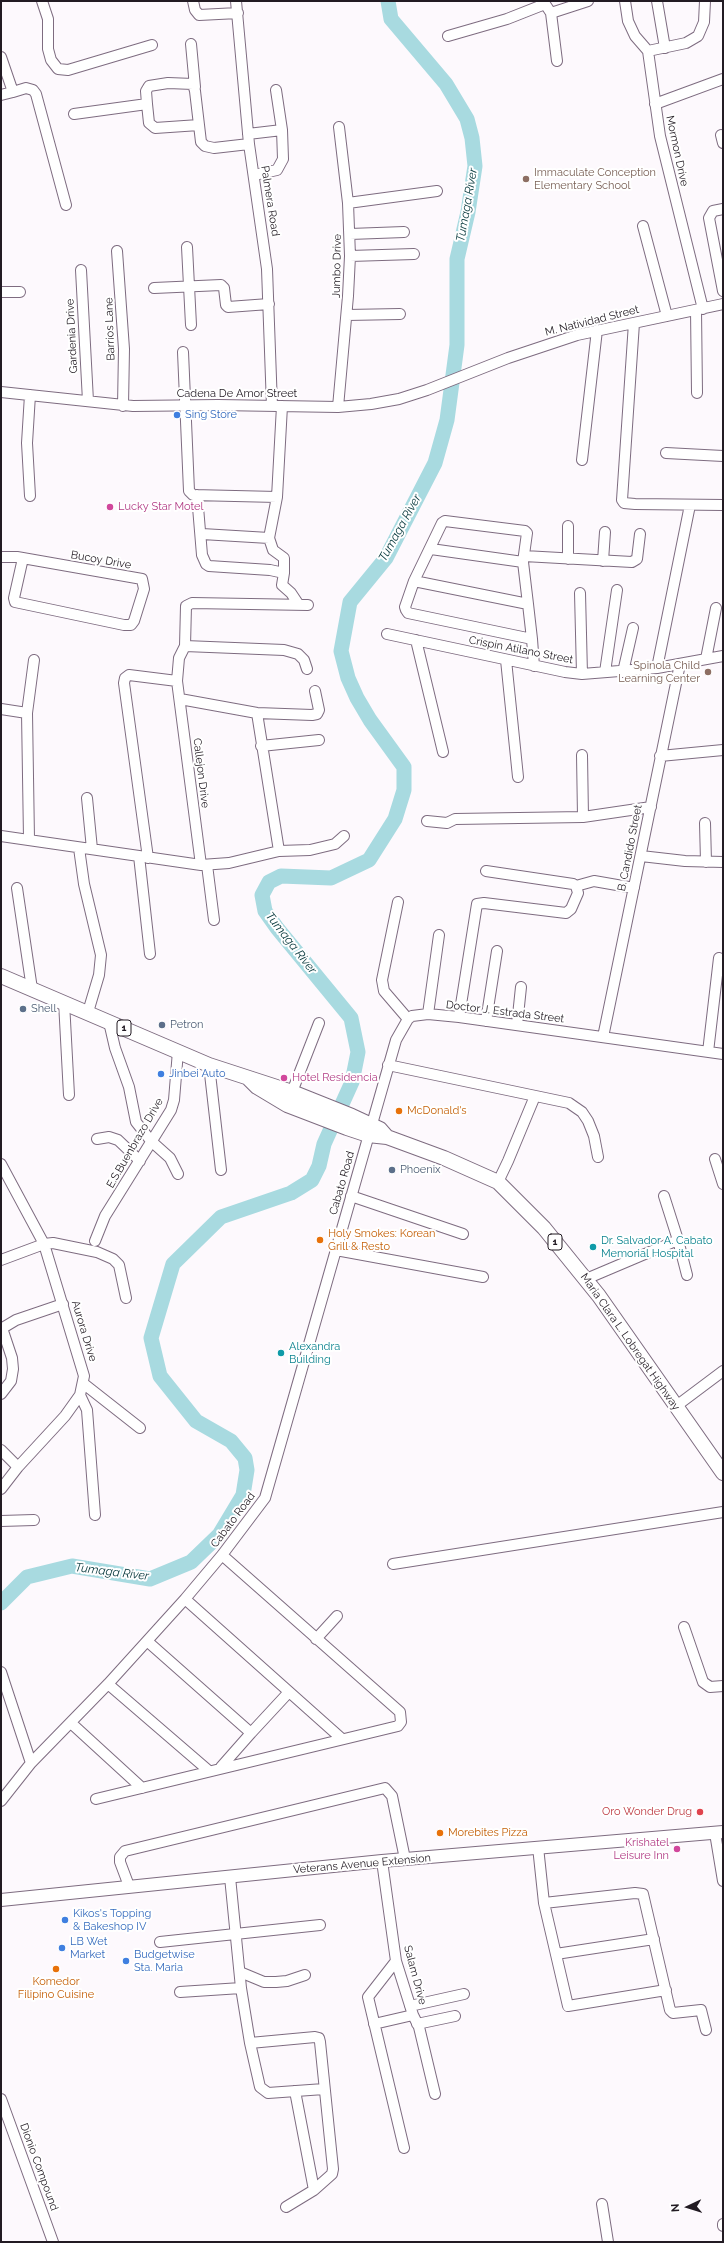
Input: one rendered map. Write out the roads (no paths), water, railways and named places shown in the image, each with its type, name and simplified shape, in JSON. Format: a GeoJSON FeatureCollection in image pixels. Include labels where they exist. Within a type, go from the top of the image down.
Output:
{"type":"FeatureCollection","features":[{"type":"Feature","properties":{"kind":"highway","name":"Maria Clara L. Lobregat Highway"},"geometry":{"type":"LineString","coordinates":[[1,976],[209,1065],[248,1078],[260,1080],[292,1092],[316,1109]]}},
{"type":"Feature","properties":{"kind":"highway","name":"Maria Clara L. Lobregat Highway"},"geometry":{"type":"LineString","coordinates":[[248,1078],[256,1088],[280,1101],[316,1109],[444,1158],[498,1182],[539,1223],[586,1280],[723,1473]]}},
{"type":"Feature","properties":{"kind":"main road","name":"Veterans Avenue Extension"},"geometry":{"type":"LineString","coordinates":[[1,1900],[382,1861],[719,1832]]}},
{"type":"Feature","properties":{"kind":"street"},"geometry":{"type":"LineString","coordinates":[[42,1],[48,19],[51,60],[58,69],[68,70],[152,45]]}},
{"type":"Feature","properties":{"kind":"street"},"geometry":{"type":"LineString","coordinates":[[193,1],[195,10],[199,15],[238,13]]}},
{"type":"Feature","properties":{"kind":"street","name":"Palmera Road"},"geometry":{"type":"LineString","coordinates":[[236,1],[249,139],[265,248],[277,406],[277,498],[269,538]]}},
{"type":"Feature","properties":{"kind":"street"},"geometry":{"type":"LineString","coordinates":[[448,36],[546,6],[588,1]]}},
{"type":"Feature","properties":{"kind":"street"},"geometry":{"type":"LineString","coordinates":[[625,1],[628,21],[635,36],[648,51],[686,43],[698,36],[704,22],[704,1]]}},
{"type":"Feature","properties":{"kind":"street"},"geometry":{"type":"LineString","coordinates":[[657,1],[665,48]]}},
{"type":"Feature","properties":{"kind":"street"},"geometry":{"type":"LineString","coordinates":[[546,6],[557,61]]}},
{"type":"Feature","properties":{"kind":"street"},"geometry":{"type":"LineString","coordinates":[[191,44],[201,142],[205,146],[214,148],[282,130]]}},
{"type":"Feature","properties":{"kind":"street","name":"Mormon Drive"},"geometry":{"type":"LineString","coordinates":[[648,51],[660,136],[699,310],[697,394]]}},
{"type":"Feature","properties":{"kind":"street"},"geometry":{"type":"LineString","coordinates":[[1,57],[13,92]]}},
{"type":"Feature","properties":{"kind":"street"},"geometry":{"type":"LineString","coordinates":[[655,104],[723,79]]}},
{"type":"Feature","properties":{"kind":"street"},"geometry":{"type":"LineString","coordinates":[[195,87],[188,83],[168,83],[149,86],[146,91],[149,123],[155,128],[199,125]]}},
{"type":"Feature","properties":{"kind":"street"},"geometry":{"type":"LineString","coordinates":[[1,95],[26,88],[33,90],[36,94],[66,205]]}},
{"type":"Feature","properties":{"kind":"street"},"geometry":{"type":"LineString","coordinates":[[254,175],[273,172],[281,166],[283,159],[282,130],[276,90]]}},
{"type":"Feature","properties":{"kind":"street"},"geometry":{"type":"LineString","coordinates":[[74,114],[147,104]]}},
{"type":"Feature","properties":{"kind":"street","name":"Jumbo Drive"},"geometry":{"type":"LineString","coordinates":[[338,407],[347,315],[350,256],[348,203],[339,127]]}},
{"type":"Feature","properties":{"kind":"street"},"geometry":{"type":"LineString","coordinates":[[348,203],[437,191]]}},
{"type":"Feature","properties":{"kind":"street"},"geometry":{"type":"LineString","coordinates":[[723,209],[711,212],[709,218],[723,291]]}},
{"type":"Feature","properties":{"kind":"street"},"geometry":{"type":"LineString","coordinates":[[643,226],[667,316]]}},
{"type":"Feature","properties":{"kind":"street"},"geometry":{"type":"LineString","coordinates":[[350,234],[404,232]]}},
{"type":"Feature","properties":{"kind":"street"},"geometry":{"type":"LineString","coordinates":[[187,246],[191,325]]}},
{"type":"Feature","properties":{"kind":"street","name":"Barrios Lane"},"geometry":{"type":"LineString","coordinates":[[117,251],[124,349],[123,406]]}},
{"type":"Feature","properties":{"kind":"street"},"geometry":{"type":"LineString","coordinates":[[350,256],[414,254]]}},
{"type":"Feature","properties":{"kind":"street","name":"Gardenia Drive"},"geometry":{"type":"LineString","coordinates":[[81,270],[88,402]]}},
{"type":"Feature","properties":{"kind":"street"},"geometry":{"type":"LineString","coordinates":[[154,288],[223,286],[226,305],[228,307],[269,304]]}},
{"type":"Feature","properties":{"kind":"street"},"geometry":{"type":"LineString","coordinates":[[1,292],[20,292]]}},
{"type":"Feature","properties":{"kind":"street","name":"M. Natividad Street"},"geometry":{"type":"LineString","coordinates":[[469,373],[541,346],[597,330],[723,304]]}},
{"type":"Feature","properties":{"kind":"street"},"geometry":{"type":"LineString","coordinates":[[347,315],[400,314]]}},
{"type":"Feature","properties":{"kind":"street"},"geometry":{"type":"LineString","coordinates":[[634,323],[622,500],[624,503],[634,504],[723,505]]}},
{"type":"Feature","properties":{"kind":"street"},"geometry":{"type":"LineString","coordinates":[[582,460],[597,330]]}},
{"type":"Feature","properties":{"kind":"street"},"geometry":{"type":"LineString","coordinates":[[182,352],[188,487],[191,494],[277,498]]}},
{"type":"Feature","properties":{"kind":"street","name":"Cadena De Amor Street"},"geometry":{"type":"LineString","coordinates":[[1,392],[123,406],[185,405],[338,407],[399,399],[427,390],[469,373]]}},
{"type":"Feature","properties":{"kind":"street"},"geometry":{"type":"LineString","coordinates":[[30,395],[27,443],[30,496]]}},
{"type":"Feature","properties":{"kind":"street"},"geometry":{"type":"LineString","coordinates":[[666,453],[723,456]]}},
{"type":"Feature","properties":{"kind":"street"},"geometry":{"type":"LineString","coordinates":[[197,495],[202,534],[202,555],[204,561],[209,566],[270,570],[284,573],[284,558],[273,550],[269,538],[202,534]]}},
{"type":"Feature","properties":{"kind":"street"},"geometry":{"type":"LineString","coordinates":[[657,668],[690,505]]}},
{"type":"Feature","properties":{"kind":"street"},"geometry":{"type":"LineString","coordinates":[[532,639],[408,613],[405,607],[414,581],[431,549],[442,523],[448,520],[525,531],[528,536],[523,559],[532,639],[534,666]]}},
{"type":"Feature","properties":{"kind":"street"},"geometry":{"type":"LineString","coordinates":[[568,526],[568,559]]}},
{"type":"Feature","properties":{"kind":"street"},"geometry":{"type":"LineString","coordinates":[[603,561],[605,532]]}},
{"type":"Feature","properties":{"kind":"street"},"geometry":{"type":"LineString","coordinates":[[431,549],[523,559],[568,559],[635,562],[637,558],[640,534]]}},
{"type":"Feature","properties":{"kind":"street","name":"Bucoy Drive"},"geometry":{"type":"LineString","coordinates":[[1,557],[23,558],[142,579],[144,589],[138,614],[131,625],[124,625],[16,602],[14,598],[23,558]]}},
{"type":"Feature","properties":{"kind":"street","name":"Callejon Drive"},"geometry":{"type":"LineString","coordinates":[[214,920],[204,865],[177,682],[179,658],[185,646],[186,608],[188,604],[303,605],[282,585],[284,573]]}},
{"type":"Feature","properties":{"kind":"street"},"geometry":{"type":"LineString","coordinates":[[414,581],[528,604]]}},
{"type":"Feature","properties":{"kind":"street"},"geometry":{"type":"LineString","coordinates":[[605,672],[617,590]]}},
{"type":"Feature","properties":{"kind":"street"},"geometry":{"type":"LineString","coordinates":[[580,593],[582,674]]}},
{"type":"Feature","properties":{"kind":"street"},"geometry":{"type":"LineString","coordinates":[[706,659],[716,608]]}},
{"type":"Feature","properties":{"kind":"street"},"geometry":{"type":"LineString","coordinates":[[623,672],[633,628]]}},
{"type":"Feature","properties":{"kind":"street","name":"Crispin Atilano Street"},"geometry":{"type":"LineString","coordinates":[[387,634],[534,666],[582,674],[623,672],[657,668],[723,656]]}},
{"type":"Feature","properties":{"kind":"street"},"geometry":{"type":"LineString","coordinates":[[416,640],[443,752]]}},
{"type":"Feature","properties":{"kind":"street"},"geometry":{"type":"LineString","coordinates":[[185,646],[284,650],[298,654],[304,660],[307,669]]}},
{"type":"Feature","properties":{"kind":"street"},"geometry":{"type":"LineString","coordinates":[[29,839],[27,713],[34,660]]}},
{"type":"Feature","properties":{"kind":"street"},"geometry":{"type":"LineString","coordinates":[[506,660],[518,777]]}},
{"type":"Feature","properties":{"kind":"street","name":"B. Candido Street"},"geometry":{"type":"LineString","coordinates":[[603,1037],[680,664]]}},
{"type":"Feature","properties":{"kind":"street"},"geometry":{"type":"LineString","coordinates":[[150,954],[144,857],[124,683],[126,676],[129,675],[177,682]]}},
{"type":"Feature","properties":{"kind":"street"},"geometry":{"type":"LineString","coordinates":[[180,699],[257,713],[317,714],[319,710],[315,690]]}},
{"type":"Feature","properties":{"kind":"street"},"geometry":{"type":"LineString","coordinates":[[1,709],[27,713]]}},
{"type":"Feature","properties":{"kind":"street"},"geometry":{"type":"LineString","coordinates":[[257,713],[261,746],[279,851]]}},
{"type":"Feature","properties":{"kind":"street"},"geometry":{"type":"LineString","coordinates":[[261,746],[318,740]]}},
{"type":"Feature","properties":{"kind":"street"},"geometry":{"type":"LineString","coordinates":[[660,756],[723,750]]}},
{"type":"Feature","properties":{"kind":"street"},"geometry":{"type":"LineString","coordinates":[[582,755],[583,817]]}},
{"type":"Feature","properties":{"kind":"street"},"geometry":{"type":"LineString","coordinates":[[87,798],[92,849]]}},
{"type":"Feature","properties":{"kind":"street"},"geometry":{"type":"LineString","coordinates":[[427,821],[447,823],[455,819],[583,817],[651,807]]}},
{"type":"Feature","properties":{"kind":"street"},"geometry":{"type":"LineString","coordinates":[[705,823],[706,862]]}},
{"type":"Feature","properties":{"kind":"street"},"geometry":{"type":"LineString","coordinates":[[1,836],[204,865],[229,863],[279,851],[310,850],[335,844],[344,836]]}},
{"type":"Feature","properties":{"kind":"street"},"geometry":{"type":"LineString","coordinates":[[79,848],[84,884],[102,956],[99,975],[88,1012]]}},
{"type":"Feature","properties":{"kind":"street"},"geometry":{"type":"LineString","coordinates":[[641,856],[706,862],[723,862]]}},
{"type":"Feature","properties":{"kind":"street"},"geometry":{"type":"LineString","coordinates":[[486,871],[531,876],[576,886],[594,881],[634,888]]}},
{"type":"Feature","properties":{"kind":"street"},"geometry":{"type":"LineString","coordinates":[[459,1017],[477,904],[484,903],[566,913],[571,909],[576,900],[576,886]]}},
{"type":"Feature","properties":{"kind":"street"},"geometry":{"type":"LineString","coordinates":[[17,888],[32,989]]}},
{"type":"Feature","properties":{"kind":"street"},"geometry":{"type":"LineString","coordinates":[[370,1130],[396,1040],[408,1019],[384,990],[382,980],[398,902]]}},
{"type":"Feature","properties":{"kind":"street"},"geometry":{"type":"LineString","coordinates":[[428,1014],[439,935]]}},
{"type":"Feature","properties":{"kind":"street"},"geometry":{"type":"LineString","coordinates":[[486,1021],[497,951]]}},
{"type":"Feature","properties":{"kind":"street"},"geometry":{"type":"LineString","coordinates":[[708,1052],[719,958]]}},
{"type":"Feature","properties":{"kind":"street"},"geometry":{"type":"LineString","coordinates":[[517,1025],[521,986]]}},
{"type":"Feature","properties":{"kind":"street"},"geometry":{"type":"LineString","coordinates":[[64,1002],[69,1095]]}},
{"type":"Feature","properties":{"kind":"street","name":"Doctor J. Estrada Street"},"geometry":{"type":"LineString","coordinates":[[408,1019],[412,1016],[428,1014],[459,1017],[723,1054]]}},
{"type":"Feature","properties":{"kind":"street"},"geometry":{"type":"LineString","coordinates":[[109,1022],[115,1048],[129,1087],[136,1122],[151,1141],[170,1158],[178,1174]]}},
{"type":"Feature","properties":{"kind":"street"},"geometry":{"type":"LineString","coordinates":[[292,1092],[320,1024]]}},
{"type":"Feature","properties":{"kind":"street","name":"E.S.Buenbrazo Drive"},"geometry":{"type":"LineString","coordinates":[[95,1241],[105,1216],[171,1110],[174,1100],[178,1051]]}},
{"type":"Feature","properties":{"kind":"street"},"geometry":{"type":"LineString","coordinates":[[209,1065],[222,1170]]}},
{"type":"Feature","properties":{"kind":"street"},"geometry":{"type":"LineString","coordinates":[[388,1065],[569,1103],[582,1112],[594,1136],[598,1157]]}},
{"type":"Feature","properties":{"kind":"street"},"geometry":{"type":"LineString","coordinates":[[498,1182],[535,1096]]}},
{"type":"Feature","properties":{"kind":"street","name":"Cabato Road"},"geometry":{"type":"LineString","coordinates":[[1,1801],[31,1763],[108,1684],[185,1599],[222,1555],[265,1498],[370,1130]]}},
{"type":"Feature","properties":{"kind":"street"},"geometry":{"type":"LineString","coordinates":[[98,1139],[109,1137],[118,1140],[140,1162]]}},
{"type":"Feature","properties":{"kind":"street"},"geometry":{"type":"LineString","coordinates":[[714,1159],[723,1184]]}},
{"type":"Feature","properties":{"kind":"street","name":"Aurora Drive"},"geometry":{"type":"LineString","coordinates":[[1,1164],[44,1244],[83,1369],[84,1384],[80,1395],[65,1416],[18,1467],[1,1489]]}},
{"type":"Feature","properties":{"kind":"street"},"geometry":{"type":"LineString","coordinates":[[351,1196],[463,1234]]}},
{"type":"Feature","properties":{"kind":"street"},"geometry":{"type":"LineString","coordinates":[[664,1196],[687,1275]]}},
{"type":"Feature","properties":{"kind":"street"},"geometry":{"type":"LineString","coordinates":[[586,1280],[678,1240]]}},
{"type":"Feature","properties":{"kind":"street"},"geometry":{"type":"LineString","coordinates":[[1,1260],[44,1244],[53,1243],[70,1245],[97,1252],[113,1259],[121,1271],[126,1298]]}},
{"type":"Feature","properties":{"kind":"street"},"geometry":{"type":"LineString","coordinates":[[336,1250],[483,1277]]}},
{"type":"Feature","properties":{"kind":"street"},"geometry":{"type":"LineString","coordinates":[[1,1394],[11,1381],[13,1369],[12,1358],[2,1329],[16,1320],[63,1304]]}},
{"type":"Feature","properties":{"kind":"street"},"geometry":{"type":"LineString","coordinates":[[675,1407],[723,1371]]}},
{"type":"Feature","properties":{"kind":"street"},"geometry":{"type":"LineString","coordinates":[[84,1384],[140,1428]]}},
{"type":"Feature","properties":{"kind":"street"},"geometry":{"type":"LineString","coordinates":[[80,1395],[87,1410],[95,1515]]}},
{"type":"Feature","properties":{"kind":"street"},"geometry":{"type":"LineString","coordinates":[[1,1450],[18,1467]]}},
{"type":"Feature","properties":{"kind":"street"},"geometry":{"type":"LineString","coordinates":[[393,1564],[723,1512]]}},
{"type":"Feature","properties":{"kind":"street"},"geometry":{"type":"LineString","coordinates":[[1,1521],[34,1520]]}},
{"type":"Feature","properties":{"kind":"street"},"geometry":{"type":"LineString","coordinates":[[96,1799],[221,1767],[398,1726],[401,1722],[401,1714],[222,1555]]}},
{"type":"Feature","properties":{"kind":"street"},"geometry":{"type":"LineString","coordinates":[[185,1599],[342,1739]]}},
{"type":"Feature","properties":{"kind":"street"},"geometry":{"type":"LineString","coordinates":[[316,1639],[337,1616]]}},
{"type":"Feature","properties":{"kind":"street"},"geometry":{"type":"LineString","coordinates":[[684,1627],[703,1682],[710,1687],[723,1686]]}},
{"type":"Feature","properties":{"kind":"street"},"geometry":{"type":"LineString","coordinates":[[146,1641],[251,1732]]}},
{"type":"Feature","properties":{"kind":"street"},"geometry":{"type":"LineString","coordinates":[[1,1672],[4,1698],[31,1763]]}},
{"type":"Feature","properties":{"kind":"street"},"geometry":{"type":"LineString","coordinates":[[108,1684],[209,1771]]}},
{"type":"Feature","properties":{"kind":"street"},"geometry":{"type":"LineString","coordinates":[[221,1767],[251,1732],[289,1692]]}},
{"type":"Feature","properties":{"kind":"street"},"geometry":{"type":"LineString","coordinates":[[71,1723],[142,1788]]}},
{"type":"Feature","properties":{"kind":"street"},"geometry":{"type":"LineString","coordinates":[[129,1886],[120,1862],[120,1857],[125,1851],[385,1788],[392,1796],[405,1859]]}},
{"type":"Feature","properties":{"kind":"street"},"geometry":{"type":"LineString","coordinates":[[719,1832],[723,1881]]}},
{"type":"Feature","properties":{"kind":"street"},"geometry":{"type":"LineString","coordinates":[[538,1847],[544,1903],[568,2006],[666,1990]]}},
{"type":"Feature","properties":{"kind":"street","name":"Salam Drive"},"geometry":{"type":"LineString","coordinates":[[382,1861],[396,1961],[435,2094]]}},
{"type":"Feature","properties":{"kind":"street"},"geometry":{"type":"LineString","coordinates":[[230,1877],[241,1988],[250,2043],[260,2087],[268,2093],[324,2089]]}},
{"type":"Feature","properties":{"kind":"street"},"geometry":{"type":"LineString","coordinates":[[544,1903],[640,1893],[645,1896],[672,2012],[701,2010],[706,2030]]}},
{"type":"Feature","properties":{"kind":"street"},"geometry":{"type":"LineString","coordinates":[[160,1942],[320,1926]]}},
{"type":"Feature","properties":{"kind":"street"},"geometry":{"type":"LineString","coordinates":[[556,1954],[654,1939]]}},
{"type":"Feature","properties":{"kind":"street"},"geometry":{"type":"LineString","coordinates":[[396,1961],[369,1994],[369,2000],[404,2148]]}},
{"type":"Feature","properties":{"kind":"street"},"geometry":{"type":"LineString","coordinates":[[240,1972],[264,1982],[287,1981],[305,1975]]}},
{"type":"Feature","properties":{"kind":"street"},"geometry":{"type":"LineString","coordinates":[[180,1992],[241,1988]]}},
{"type":"Feature","properties":{"kind":"street"},"geometry":{"type":"LineString","coordinates":[[374,2024],[413,2015],[464,1994]]}},
{"type":"Feature","properties":{"kind":"street"},"geometry":{"type":"LineString","coordinates":[[413,2015],[455,2016]]}},
{"type":"Feature","properties":{"kind":"street"},"geometry":{"type":"LineString","coordinates":[[250,2043],[319,2038],[333,2169],[332,2174],[314,2190],[286,2207]]}},
{"type":"Feature","properties":{"kind":"street"},"geometry":{"type":"LineString","coordinates":[[295,2091],[314,2190]]}},
{"type":"Feature","properties":{"kind":"street","name":"Dionio Compound"},"geometry":{"type":"LineString","coordinates":[[1,2100],[53,2242]]}},
{"type":"Feature","properties":{"kind":"street"},"geometry":{"type":"LineString","coordinates":[[602,2204],[608,2242]]}},
{"type":"Feature","properties":{"kind":"waterway","name":"Tumaga River"},"geometry":{"type":"LineString","coordinates":[[1,1603],[27,1577],[72,1566],[150,1579],[191,1562],[219,1535],[243,1495],[247,1470],[245,1458],[231,1441],[196,1421],[160,1376],[151,1338],[173,1264],[221,1217],[291,1193],[312,1180],[319,1166],[324,1144],[352,1082],[358,1052],[351,1018],[277,928],[265,911],[262,895],[269,882],[281,876],[331,878],[369,860],[395,819],[404,790],[404,767],[370,720],[357,698],[348,678],[341,651],[350,602],[386,558],[435,463],[447,420],[457,345],[457,259],[468,212],[475,166],[472,138],[467,119],[446,84],[391,19],[388,1]]}},
{"type":"Feature","properties":{"kind":"place","name":"Immaculate Conception Elementary School"},"geometry":{"type":"Point","coordinates":[526,179]}},
{"type":"Feature","properties":{"kind":"place","name":"Sing Store"},"geometry":{"type":"Point","coordinates":[177,415]}},
{"type":"Feature","properties":{"kind":"place","name":"Lucky Star Motel"},"geometry":{"type":"Point","coordinates":[110,507]}},
{"type":"Feature","properties":{"kind":"place","name":"Spinola Child Learning Center"},"geometry":{"type":"Point","coordinates":[708,672]}},
{"type":"Feature","properties":{"kind":"place","name":"Shell"},"geometry":{"type":"Point","coordinates":[23,1009]}},
{"type":"Feature","properties":{"kind":"place","name":"Petron"},"geometry":{"type":"Point","coordinates":[162,1025]}},
{"type":"Feature","properties":{"kind":"place","name":"Jinbei Auto"},"geometry":{"type":"Point","coordinates":[161,1074]}},
{"type":"Feature","properties":{"kind":"place","name":"Hotel Residencia"},"geometry":{"type":"Point","coordinates":[284,1078]}},
{"type":"Feature","properties":{"kind":"place","name":"McDonald's"},"geometry":{"type":"Point","coordinates":[399,1111]}},
{"type":"Feature","properties":{"kind":"place","name":"Phoenix"},"geometry":{"type":"Point","coordinates":[392,1170]}},
{"type":"Feature","properties":{"kind":"place","name":"Holy Smokes: Korean Grill & Resto"},"geometry":{"type":"Point","coordinates":[320,1240]}},
{"type":"Feature","properties":{"kind":"place","name":"Dr. Salvador A. Cabato Memorial Hospital"},"geometry":{"type":"Point","coordinates":[593,1247]}},
{"type":"Feature","properties":{"kind":"place","name":"Alexandra Building"},"geometry":{"type":"Point","coordinates":[281,1353]}},
{"type":"Feature","properties":{"kind":"place","name":"Oro Wonder Drug"},"geometry":{"type":"Point","coordinates":[700,1812]}},
{"type":"Feature","properties":{"kind":"place","name":"Morebites Pizza"},"geometry":{"type":"Point","coordinates":[440,1833]}},
{"type":"Feature","properties":{"kind":"place","name":"Krishatel Leisure Inn"},"geometry":{"type":"Point","coordinates":[677,1849]}},
{"type":"Feature","properties":{"kind":"place","name":"Kikos's Topping & Bakeshop IV"},"geometry":{"type":"Point","coordinates":[65,1920]}},
{"type":"Feature","properties":{"kind":"place","name":"LB Wet Market"},"geometry":{"type":"Point","coordinates":[62,1948]}},
{"type":"Feature","properties":{"kind":"place","name":"Budgetwise Sta. Maria"},"geometry":{"type":"Point","coordinates":[126,1961]}},
{"type":"Feature","properties":{"kind":"place","name":"Komedor Filipino Cuisine"},"geometry":{"type":"Point","coordinates":[56,1969]}}]}
